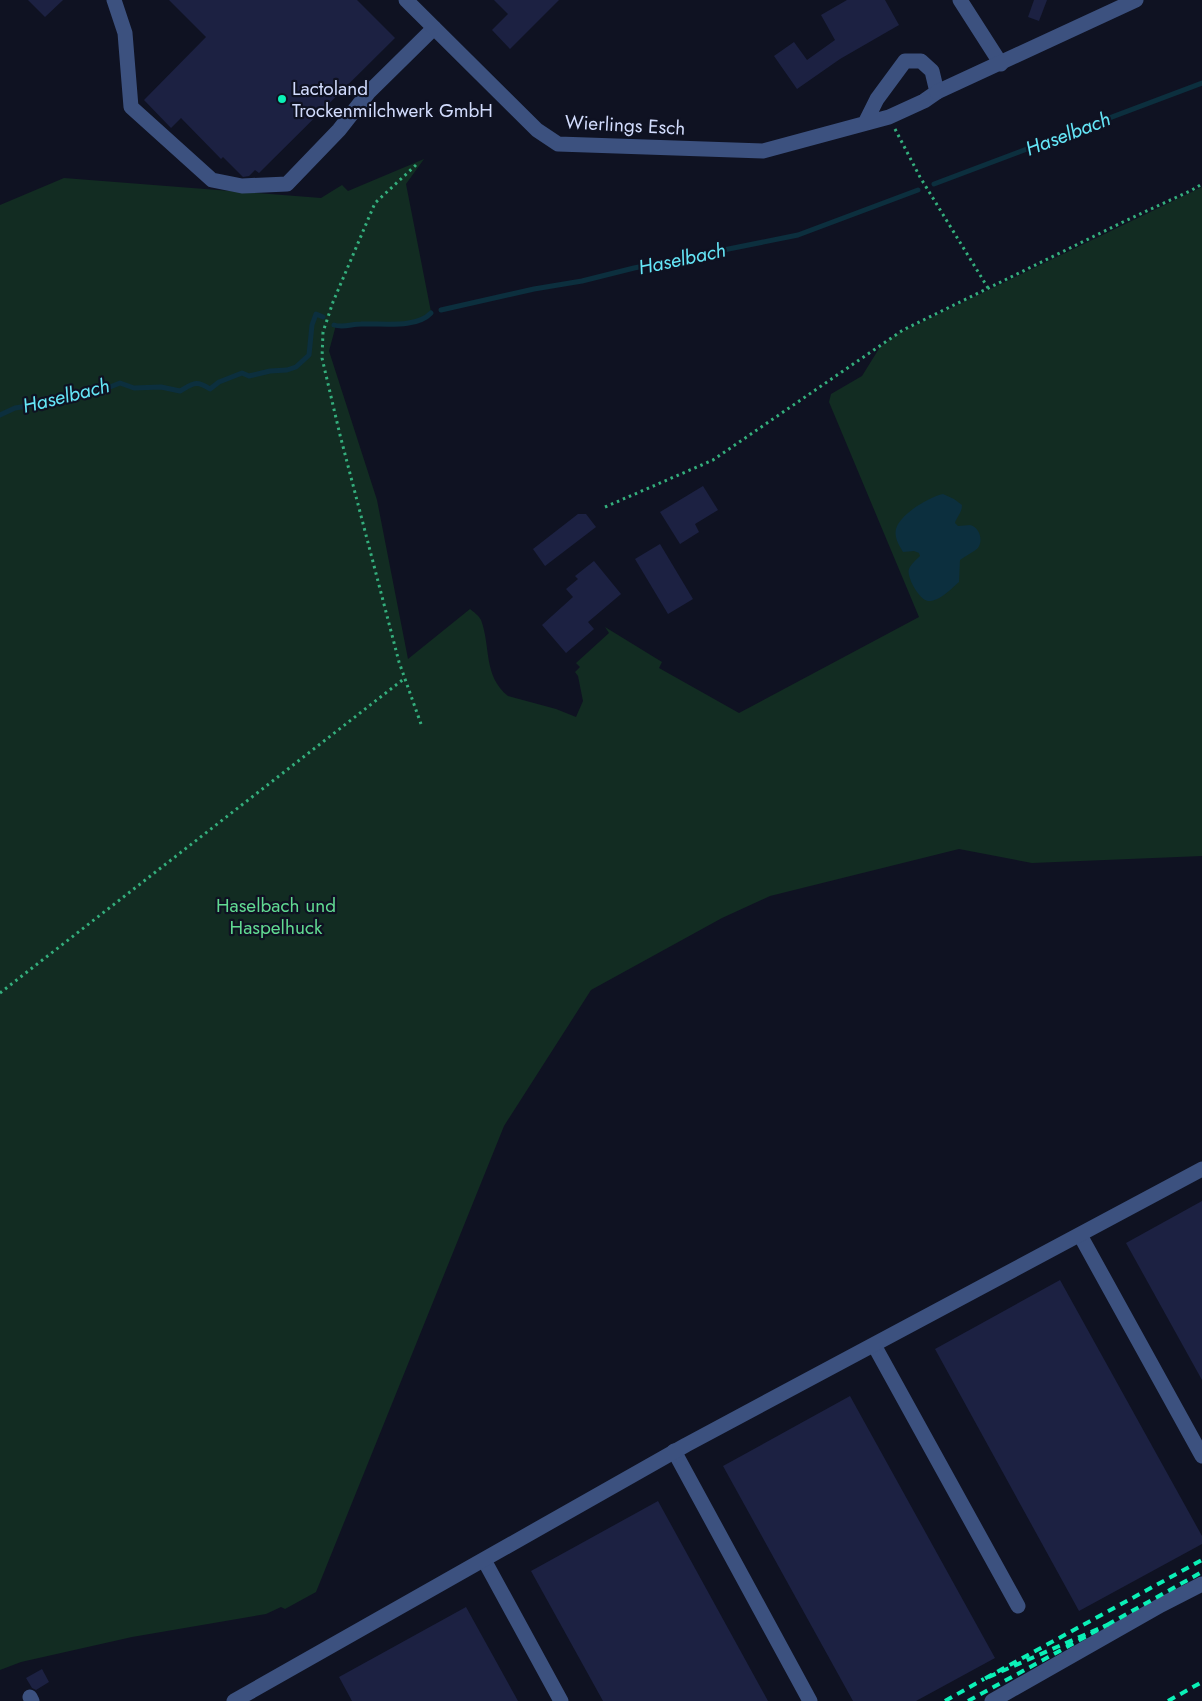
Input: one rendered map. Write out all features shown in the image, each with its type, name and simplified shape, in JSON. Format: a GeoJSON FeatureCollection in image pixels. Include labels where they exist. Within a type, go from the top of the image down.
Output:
{"type":"FeatureCollection","features":[{"type":"Feature","properties":{"kind":"street"},"geometry":{"type":"LineString","coordinates":[[114,0],[125,33],[131,107],[212,180],[242,186],[287,184],[339,130],[368,93],[434,28]]}},
{"type":"Feature","properties":{"kind":"street","name":"Wierlings Esch"},"geometry":{"type":"LineString","coordinates":[[406,0],[537,130],[558,144],[763,150],[889,117],[924,101],[937,92],[1136,0]]}},
{"type":"Feature","properties":{"kind":"street"},"geometry":{"type":"LineString","coordinates":[[960,0],[1001,64]]}},
{"type":"Feature","properties":{"kind":"street"},"geometry":{"type":"LineString","coordinates":[[865,123],[877,99],[905,61],[921,61],[932,71],[937,92]]}},
{"type":"Feature","properties":{"kind":"street"},"geometry":{"type":"LineString","coordinates":[[234,1701],[674,1451],[1202,1169]]}},
{"type":"Feature","properties":{"kind":"street"},"geometry":{"type":"LineString","coordinates":[[1080,1235],[1202,1456]]}},
{"type":"Feature","properties":{"kind":"street"},"geometry":{"type":"LineString","coordinates":[[874,1345],[1018,1606]]}},
{"type":"Feature","properties":{"kind":"street"},"geometry":{"type":"LineString","coordinates":[[674,1451],[810,1701]]}},
{"type":"Feature","properties":{"kind":"street"},"geometry":{"type":"LineString","coordinates":[[484,1560],[561,1701]]}},
{"type":"Feature","properties":{"kind":"street"},"geometry":{"type":"LineString","coordinates":[[992,1701],[1161,1605],[1202,1584]]}},
{"type":"Feature","properties":{"kind":"path"},"geometry":{"type":"LineString","coordinates":[[889,117],[920,177],[988,288]]}},
{"type":"Feature","properties":{"kind":"path"},"geometry":{"type":"LineString","coordinates":[[416,166],[375,204],[333,302],[323,332],[322,358],[340,436],[399,662],[421,724]]}},
{"type":"Feature","properties":{"kind":"path"},"geometry":{"type":"LineString","coordinates":[[605,507],[713,460],[903,330],[1202,184]]}},
{"type":"Feature","properties":{"kind":"path"},"geometry":{"type":"LineString","coordinates":[[0,993],[405,678]]}},
{"type":"Feature","properties":{"kind":"green space","name":"Haselbach und Haspelhuck"},"geometry":{"type":"Polygon","coordinates":[[[424,159],[406,184],[431,312],[425,317],[408,322],[336,325],[329,351],[377,500],[408,659],[470,609],[481,620],[491,670],[500,688],[508,696],[556,709],[576,717],[583,701],[578,676],[575,672],[580,667],[576,663],[609,633],[605,627],[662,662],[659,668],[739,713],[919,617],[829,402],[831,394],[862,376],[880,347],[895,335],[1202,187],[1202,856],[1032,863],[959,849],[770,896],[722,918],[591,990],[504,1126],[316,1592],[285,1609],[281,1607],[266,1614],[132,1637],[21,1662],[0,1670],[0,205],[64,178],[321,198],[342,185],[348,191],[424,159]]]}},
{"type":"Feature","properties":{"kind":"water"},"geometry":{"type":"Polygon","coordinates":[[[943,494],[962,505],[955,523],[958,526],[973,526],[980,535],[980,543],[977,549],[960,560],[959,582],[941,597],[928,601],[924,600],[917,592],[909,577],[909,569],[920,556],[919,553],[914,551],[903,552],[896,538],[896,529],[909,512],[930,499],[943,494]]]}},
{"type":"Feature","properties":{"kind":"building"},"geometry":{"type":"Polygon","coordinates":[[[28,0],[63,0],[45,17],[28,0]]]}},
{"type":"Feature","properties":{"kind":"building","name":"Lactoland Trockenmilchwerk GmbH"},"geometry":{"type":"Polygon","coordinates":[[[169,0],[357,0],[395,38],[259,173],[255,170],[249,176],[243,177],[223,157],[221,159],[181,118],[171,128],[144,100],[206,37],[169,0]]]}},
{"type":"Feature","properties":{"kind":"building"},"geometry":{"type":"Polygon","coordinates":[[[494,0],[559,0],[510,49],[492,30],[508,14],[494,0]]]}},
{"type":"Feature","properties":{"kind":"building"},"geometry":{"type":"Polygon","coordinates":[[[847,0],[885,0],[899,25],[840,59],[797,89],[774,56],[794,42],[807,60],[835,40],[821,15],[847,0]]]}},
{"type":"Feature","properties":{"kind":"building"},"geometry":{"type":"Polygon","coordinates":[[[1034,0],[1047,0],[1039,21],[1028,17],[1034,0]]]}},
{"type":"Feature","properties":{"kind":"building"},"geometry":{"type":"Polygon","coordinates":[[[703,486],[718,510],[695,524],[699,532],[680,544],[660,512],[703,486]]]}},
{"type":"Feature","properties":{"kind":"building"},"geometry":{"type":"Polygon","coordinates":[[[578,514],[586,514],[596,527],[545,566],[533,549],[578,514]]]}},
{"type":"Feature","properties":{"kind":"building"},"geometry":{"type":"Polygon","coordinates":[[[660,544],[693,599],[668,614],[635,559],[660,544]]]}},
{"type":"Feature","properties":{"kind":"building"},"geometry":{"type":"Polygon","coordinates":[[[594,561],[621,594],[588,622],[594,629],[566,653],[542,625],[573,597],[566,589],[578,579],[575,576],[594,561]]]}},
{"type":"Feature","properties":{"kind":"building"},"geometry":{"type":"Polygon","coordinates":[[[1202,1201],[1202,1380],[1126,1243],[1202,1201]]]}},
{"type":"Feature","properties":{"kind":"building"},"geometry":{"type":"Polygon","coordinates":[[[1060,1280],[1202,1536],[1202,1544],[1079,1611],[935,1349],[1060,1280]]]}},
{"type":"Feature","properties":{"kind":"building"},"geometry":{"type":"Polygon","coordinates":[[[850,1396],[995,1658],[916,1701],[853,1701],[723,1466],[850,1396]]]}},
{"type":"Feature","properties":{"kind":"building"},"geometry":{"type":"Polygon","coordinates":[[[658,1501],[768,1701],[603,1701],[531,1571],[658,1501]]]}},
{"type":"Feature","properties":{"kind":"building"},"geometry":{"type":"Polygon","coordinates":[[[466,1607],[518,1701],[352,1701],[339,1677],[466,1607]]]}},
{"type":"Feature","properties":{"kind":"building"},"geometry":{"type":"Polygon","coordinates":[[[42,1669],[49,1682],[36,1690],[32,1688],[26,1678],[42,1669]]]}},
{"type":"Feature","properties":{"kind":"waterway","name":"Haselbach"},"geometry":{"type":"LineString","coordinates":[[934,184],[1202,83]]}},
{"type":"Feature","properties":{"kind":"waterway","name":"Haselbach"},"geometry":{"type":"LineString","coordinates":[[441,310],[798,235],[918,190]]}},
{"type":"Feature","properties":{"kind":"waterway","name":"Haselbach"},"geometry":{"type":"LineString","coordinates":[[334,325],[408,323],[425,318],[431,313]]}},
{"type":"Feature","properties":{"kind":"waterway","name":"Haselbach"},"geometry":{"type":"LineString","coordinates":[[0,415],[15,408],[46,403],[90,391],[105,389],[120,383],[134,388],[161,387],[180,391],[192,384],[201,384],[210,389],[219,382],[242,373],[249,376],[270,371],[287,370],[296,367],[309,355],[312,325],[316,314],[323,317]]}},
{"type":"Feature","properties":{"kind":"railway"},"geometry":{"type":"LineString","coordinates":[[968,1701],[1107,1625],[984,1679],[1202,1560]]}},
{"type":"Feature","properties":{"kind":"railway"},"geometry":{"type":"LineString","coordinates":[[1107,1625],[1202,1572]]}},
{"type":"Feature","properties":{"kind":"railway"},"geometry":{"type":"LineString","coordinates":[[945,1701],[984,1679]]}},
{"type":"Feature","properties":{"kind":"railway"},"geometry":{"type":"LineString","coordinates":[[1168,1701],[1202,1682]]}},
{"type":"Feature","properties":{"kind":"place","name":"Lactoland Trockenmilchwerk GmbH"},"geometry":{"type":"Point","coordinates":[282,99]}}]}
